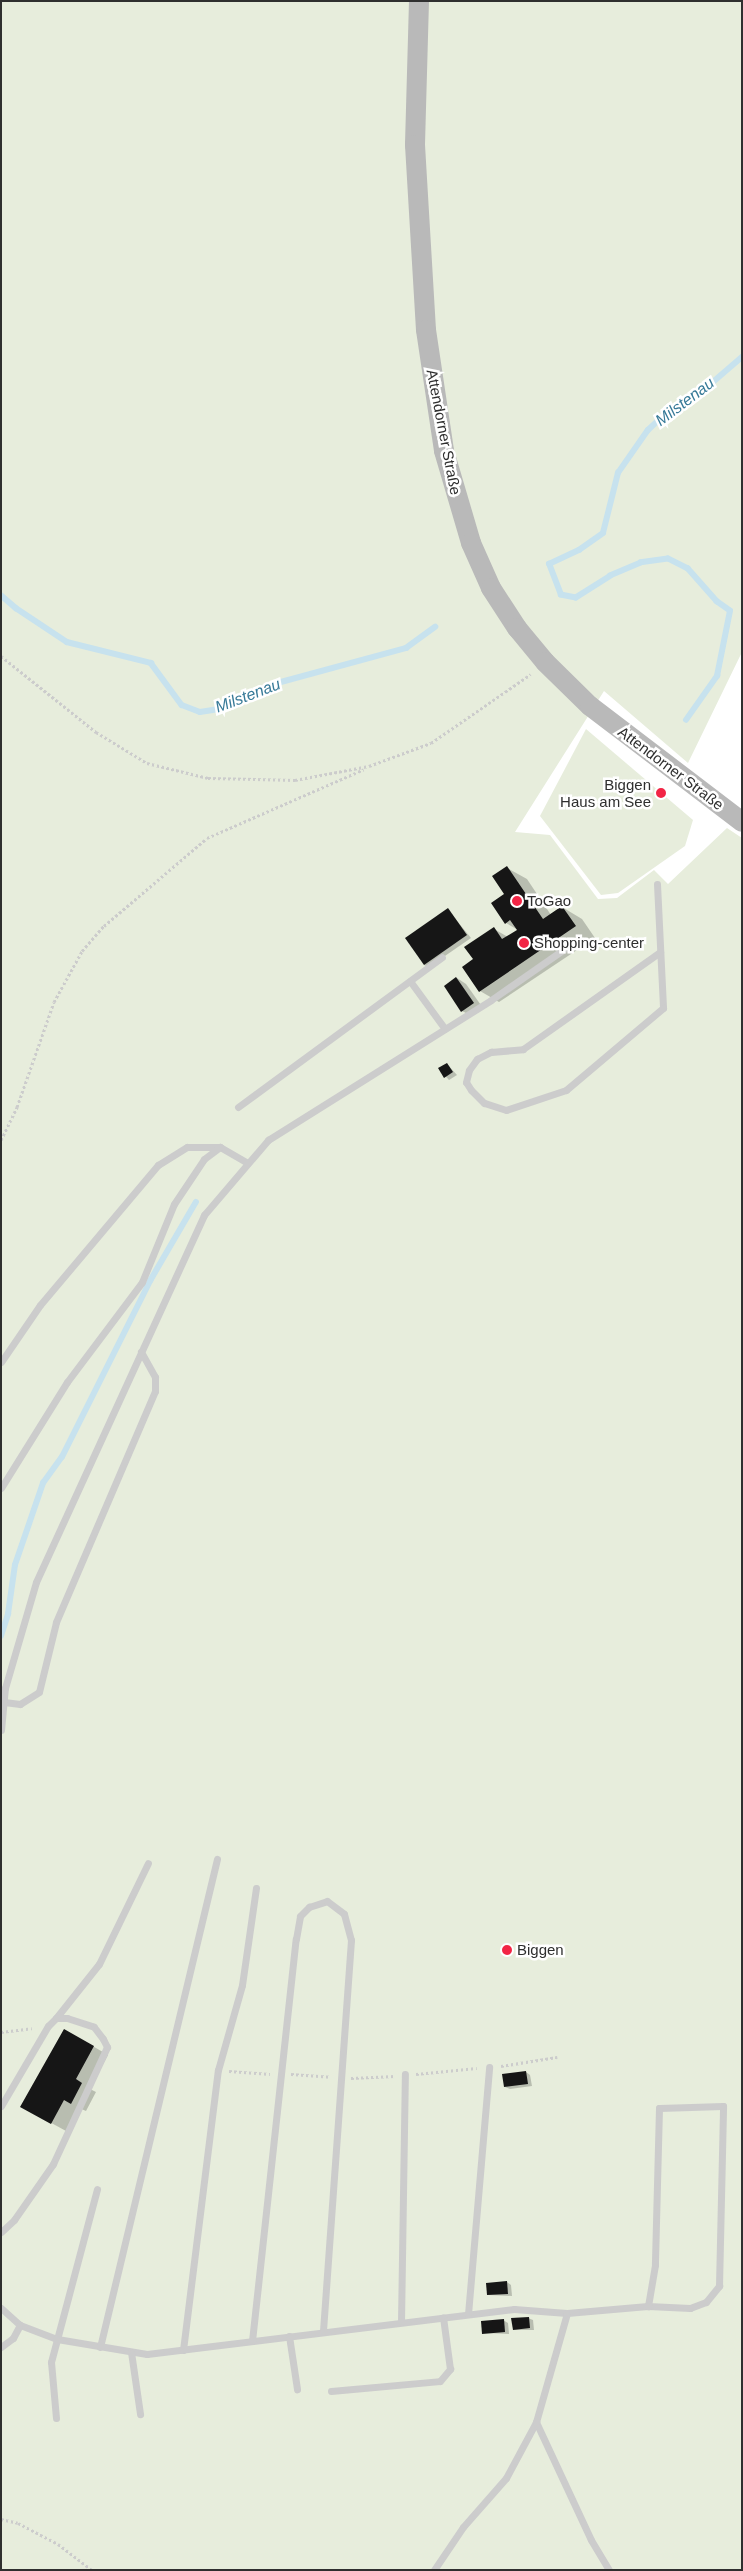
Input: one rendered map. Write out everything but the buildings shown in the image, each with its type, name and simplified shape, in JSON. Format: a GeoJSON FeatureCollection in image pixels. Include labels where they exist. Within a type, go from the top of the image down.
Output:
{"type":"FeatureCollection","features":[{"type":"Feature","properties":{"kind":"main road","name":"Attendorner Straße"},"geometry":{"type":"LineString","coordinates":[[419,1],[415,145],[418,225],[428,348],[444,451],[456,498],[491,588],[517,628],[545,662],[590,706],[735,817]]}},
{"type":"Feature","properties":{"kind":"lane"},"geometry":{"type":"LineString","coordinates":[[657,884],[663,1008],[566,1090],[506,1110],[484,1103],[471,1090],[466,1082],[468,1070],[477,1059],[490,1052],[523,1049],[660,952]]}},
{"type":"Feature","properties":{"kind":"lane"},"geometry":{"type":"LineString","coordinates":[[1,1730],[4,1702],[36,1582],[204,1215],[268,1140],[445,1029],[567,947]]}},
{"type":"Feature","properties":{"kind":"lane"},"geometry":{"type":"LineString","coordinates":[[238,1107],[442,957]]}},
{"type":"Feature","properties":{"kind":"lane"},"geometry":{"type":"LineString","coordinates":[[410,981],[445,1029]]}},
{"type":"Feature","properties":{"kind":"lane"},"geometry":{"type":"LineString","coordinates":[[1,1362],[40,1305],[158,1165],[188,1147],[220,1147],[248,1163]]}},
{"type":"Feature","properties":{"kind":"lane"},"geometry":{"type":"LineString","coordinates":[[1,1488],[67,1382],[142,1282],[174,1204],[204,1159],[220,1147]]}},
{"type":"Feature","properties":{"kind":"lane"},"geometry":{"type":"LineString","coordinates":[[4,1702],[20,1704],[39,1692],[56,1622],[155,1391],[155,1377],[141,1352]]}},
{"type":"Feature","properties":{"kind":"lane"},"geometry":{"type":"LineString","coordinates":[[100,2347],[217,1859]]}},
{"type":"Feature","properties":{"kind":"lane"},"geometry":{"type":"LineString","coordinates":[[1,2106],[48,2026],[99,1964],[148,1863]]}},
{"type":"Feature","properties":{"kind":"lane"},"geometry":{"type":"LineString","coordinates":[[183,2350],[218,2070],[242,1985],[256,1888]]}},
{"type":"Feature","properties":{"kind":"lane"},"geometry":{"type":"LineString","coordinates":[[252,2341],[300,1916],[310,1907],[327,1901],[344,1914],[351,1940],[343,2078],[323,2332]]}},
{"type":"Feature","properties":{"kind":"lane"},"geometry":{"type":"LineString","coordinates":[[1,2232],[14,2220],[53,2164],[107,2047],[94,2027],[67,2018],[56,2018]]}},
{"type":"Feature","properties":{"kind":"lane"},"geometry":{"type":"LineString","coordinates":[[468,2314],[489,2066]]}},
{"type":"Feature","properties":{"kind":"lane"},"geometry":{"type":"LineString","coordinates":[[401,2322],[406,2074]]}},
{"type":"Feature","properties":{"kind":"lane"},"geometry":{"type":"LineString","coordinates":[[1,2308],[20,2325],[57,2339],[147,2354],[514,2309],[567,2313],[648,2306],[690,2308],[706,2302],[719,2286],[723,2106],[659,2108],[655,2265],[648,2306]]}},
{"type":"Feature","properties":{"kind":"lane"},"geometry":{"type":"LineString","coordinates":[[56,2418],[51,2362],[97,2189]]}},
{"type":"Feature","properties":{"kind":"lane"},"geometry":{"type":"LineString","coordinates":[[434,2570],[463,2527],[506,2478],[536,2422],[567,2313]]}},
{"type":"Feature","properties":{"kind":"lane"},"geometry":{"type":"LineString","coordinates":[[331,2391],[440,2380],[450,2369],[443,2317]]}},
{"type":"Feature","properties":{"kind":"lane"},"geometry":{"type":"LineString","coordinates":[[1,2347],[13,2338],[20,2325]]}},
{"type":"Feature","properties":{"kind":"lane"},"geometry":{"type":"LineString","coordinates":[[289,2336],[297,2390]]}},
{"type":"Feature","properties":{"kind":"lane"},"geometry":{"type":"LineString","coordinates":[[131,2352],[140,2414]]}},
{"type":"Feature","properties":{"kind":"lane"},"geometry":{"type":"LineString","coordinates":[[536,2422],[591,2540],[609,2570]]}},
{"type":"Feature","properties":{"kind":"path"},"geometry":{"type":"LineString","coordinates":[[1,656],[96,732],[146,763],[208,778],[286,780],[369,766]]}},
{"type":"Feature","properties":{"kind":"path"},"geometry":{"type":"LineString","coordinates":[[1,1140],[17,1107],[54,1002],[82,951],[104,926],[207,838],[369,766],[431,743],[518,685],[545,662]]}},
{"type":"Feature","properties":{"kind":"path"},"geometry":{"type":"LineString","coordinates":[[1,2032],[13,2033],[48,2026]]}},
{"type":"Feature","properties":{"kind":"path"},"geometry":{"type":"LineString","coordinates":[[218,2070],[343,2078],[489,2066],[557,2057]]}},
{"type":"Feature","properties":{"kind":"path"},"geometry":{"type":"LineString","coordinates":[[1,2519],[18,2524],[58,2544],[92,2570]]}},
{"type":"Feature","properties":{"kind":"green space"},"geometry":{"type":"Polygon","coordinates":[[[1,1],[742,2],[742,652],[688,763],[604,691],[515,832],[550,835],[598,899],[617,898],[654,870],[668,884],[727,828],[742,838],[742,2570],[1,2570],[1,1]]]}},
{"type":"Feature","properties":{"kind":"green space"},"geometry":{"type":"Polygon","coordinates":[[[586,729],[693,820],[685,846],[618,893],[601,895],[540,816],[586,729]]]}},
{"type":"Feature","properties":{"kind":"waterway"},"geometry":{"type":"LineString","coordinates":[[686,720],[717,676],[730,611],[717,602],[688,569],[668,559],[641,563],[611,576],[576,598],[561,595],[549,564],[579,550],[603,533],[618,473],[648,430],[662,417],[706,388],[742,357]]}},
{"type":"Feature","properties":{"kind":"waterway","name":"Milstenau"},"geometry":{"type":"LineString","coordinates":[[1,595],[16,608],[67,642],[151,663],[182,705],[200,712],[224,708],[270,685],[406,648],[435,627]]}},
{"type":"Feature","properties":{"kind":"waterway"},"geometry":{"type":"LineString","coordinates":[[1,1636],[8,1614],[15,1565],[43,1483],[62,1457],[150,1281],[196,1202]]}},
{"type":"Feature","properties":{"kind":"place","name":"Biggen Haus am See"},"geometry":{"type":"Point","coordinates":[661,793]}},
{"type":"Feature","properties":{"kind":"place","name":"ToGao"},"geometry":{"type":"Point","coordinates":[517,901]}},
{"type":"Feature","properties":{"kind":"place","name":"Shopping-center"},"geometry":{"type":"Point","coordinates":[524,943]}},
{"type":"Feature","properties":{"kind":"place","name":"Biggen"},"geometry":{"type":"Point","coordinates":[507,1950]}}]}
